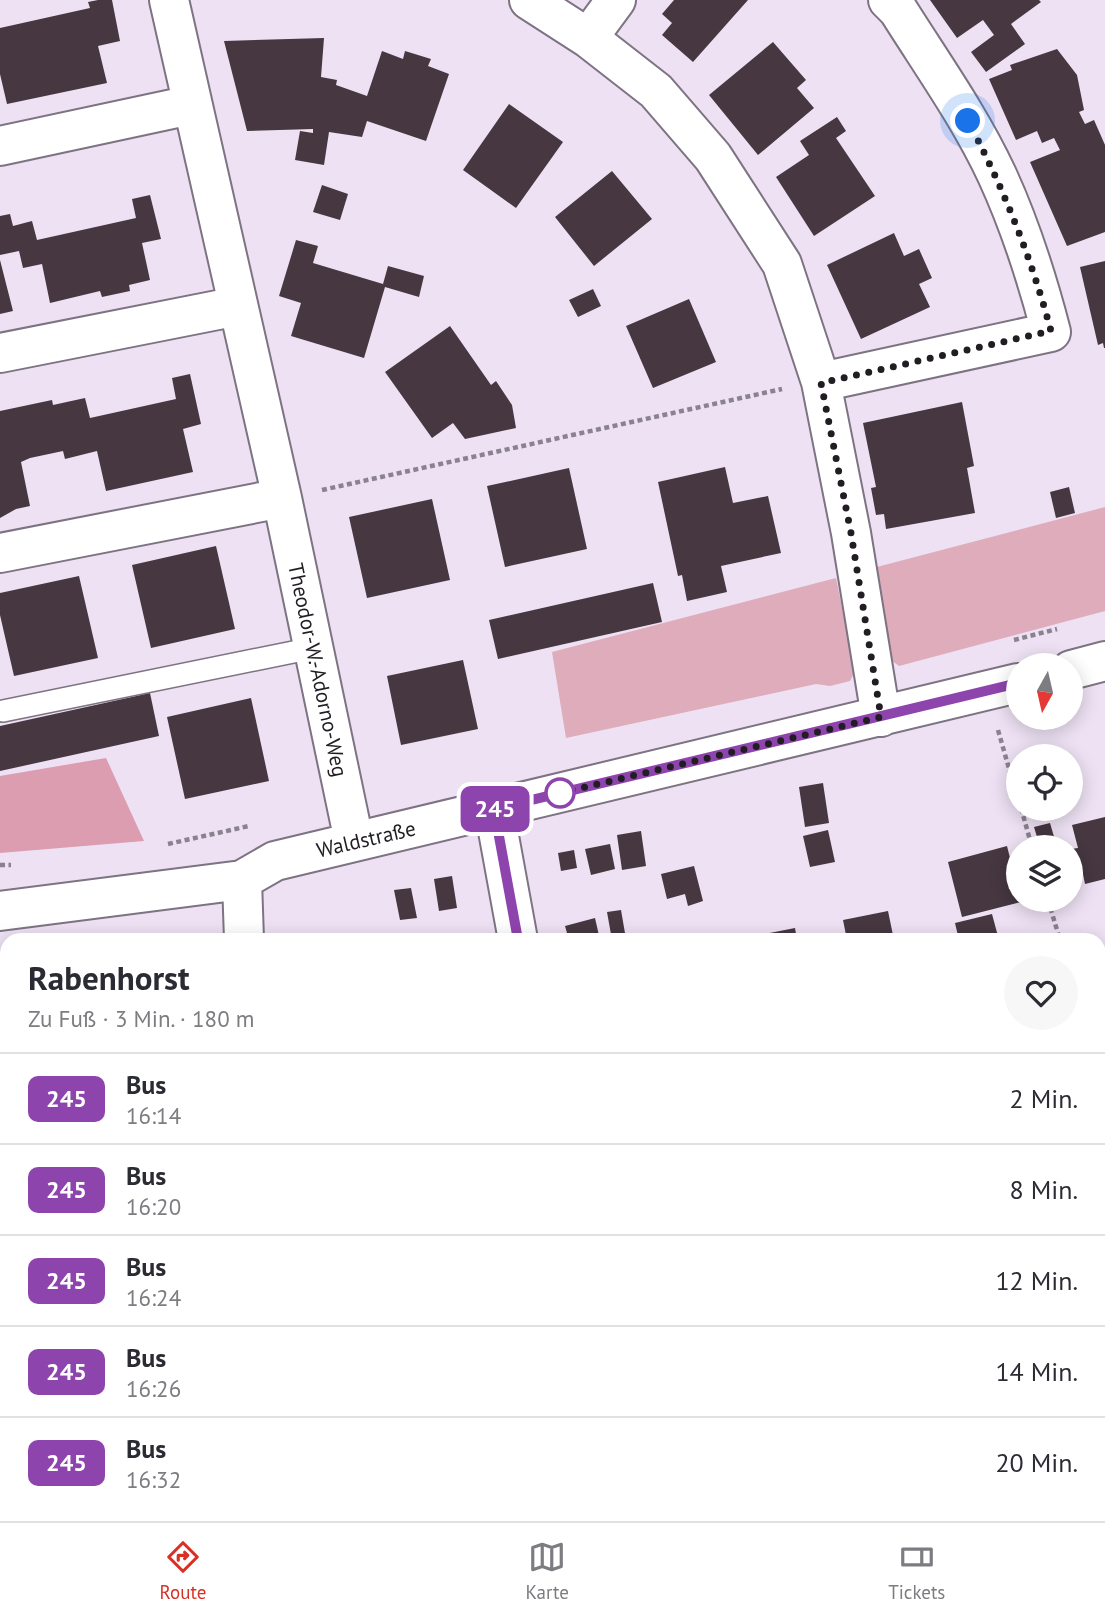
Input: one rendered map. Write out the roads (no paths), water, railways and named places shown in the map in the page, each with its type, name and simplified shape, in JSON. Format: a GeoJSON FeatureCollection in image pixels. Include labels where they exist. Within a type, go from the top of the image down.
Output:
{"type":"FeatureCollection","features":[{"type":"Feature","properties":{"kind":"street","name":"Theodor-W.-Adorno-Weg"},"geometry":{"type":"LineString","coordinates":[[169,0],[282,498],[354,841]]}},
{"type":"Feature","properties":{"kind":"street"},"geometry":{"type":"LineString","coordinates":[[529,0],[588,38],[656,91],[713,157],[782,264],[821,383],[851,533],[881,717]]}},
{"type":"Feature","properties":{"kind":"street"},"geometry":{"type":"LineString","coordinates":[[588,38],[616,0]]}},
{"type":"Feature","properties":{"kind":"street"},"geometry":{"type":"LineString","coordinates":[[821,383],[1051,331],[1033,267],[997,175],[968,121],[898,10],[888,0]]}},
{"type":"Feature","properties":{"kind":"street"},"geometry":{"type":"LineString","coordinates":[[0,146],[191,105]]}},
{"type":"Feature","properties":{"kind":"street"},"geometry":{"type":"LineString","coordinates":[[0,354],[238,306]]}},
{"type":"Feature","properties":{"kind":"street"},"geometry":{"type":"LineString","coordinates":[[0,553],[282,498]]}},
{"type":"Feature","properties":{"kind":"street"},"geometry":{"type":"LineString","coordinates":[[1083,667],[1105,661]]}},
{"type":"Feature","properties":{"kind":"street","name":"Waldstraße"},"geometry":{"type":"LineString","coordinates":[[0,911],[242,880],[275,861],[354,841],[1003,688]]}},
{"type":"Feature","properties":{"kind":"street"},"geometry":{"type":"LineString","coordinates":[[494,809],[517,933]]}},
{"type":"Feature","properties":{"kind":"street"},"geometry":{"type":"LineString","coordinates":[[242,880],[244,933]]}},
{"type":"Feature","properties":{"kind":"lane"},"geometry":{"type":"LineString","coordinates":[[3,711],[313,648]]}}]}
